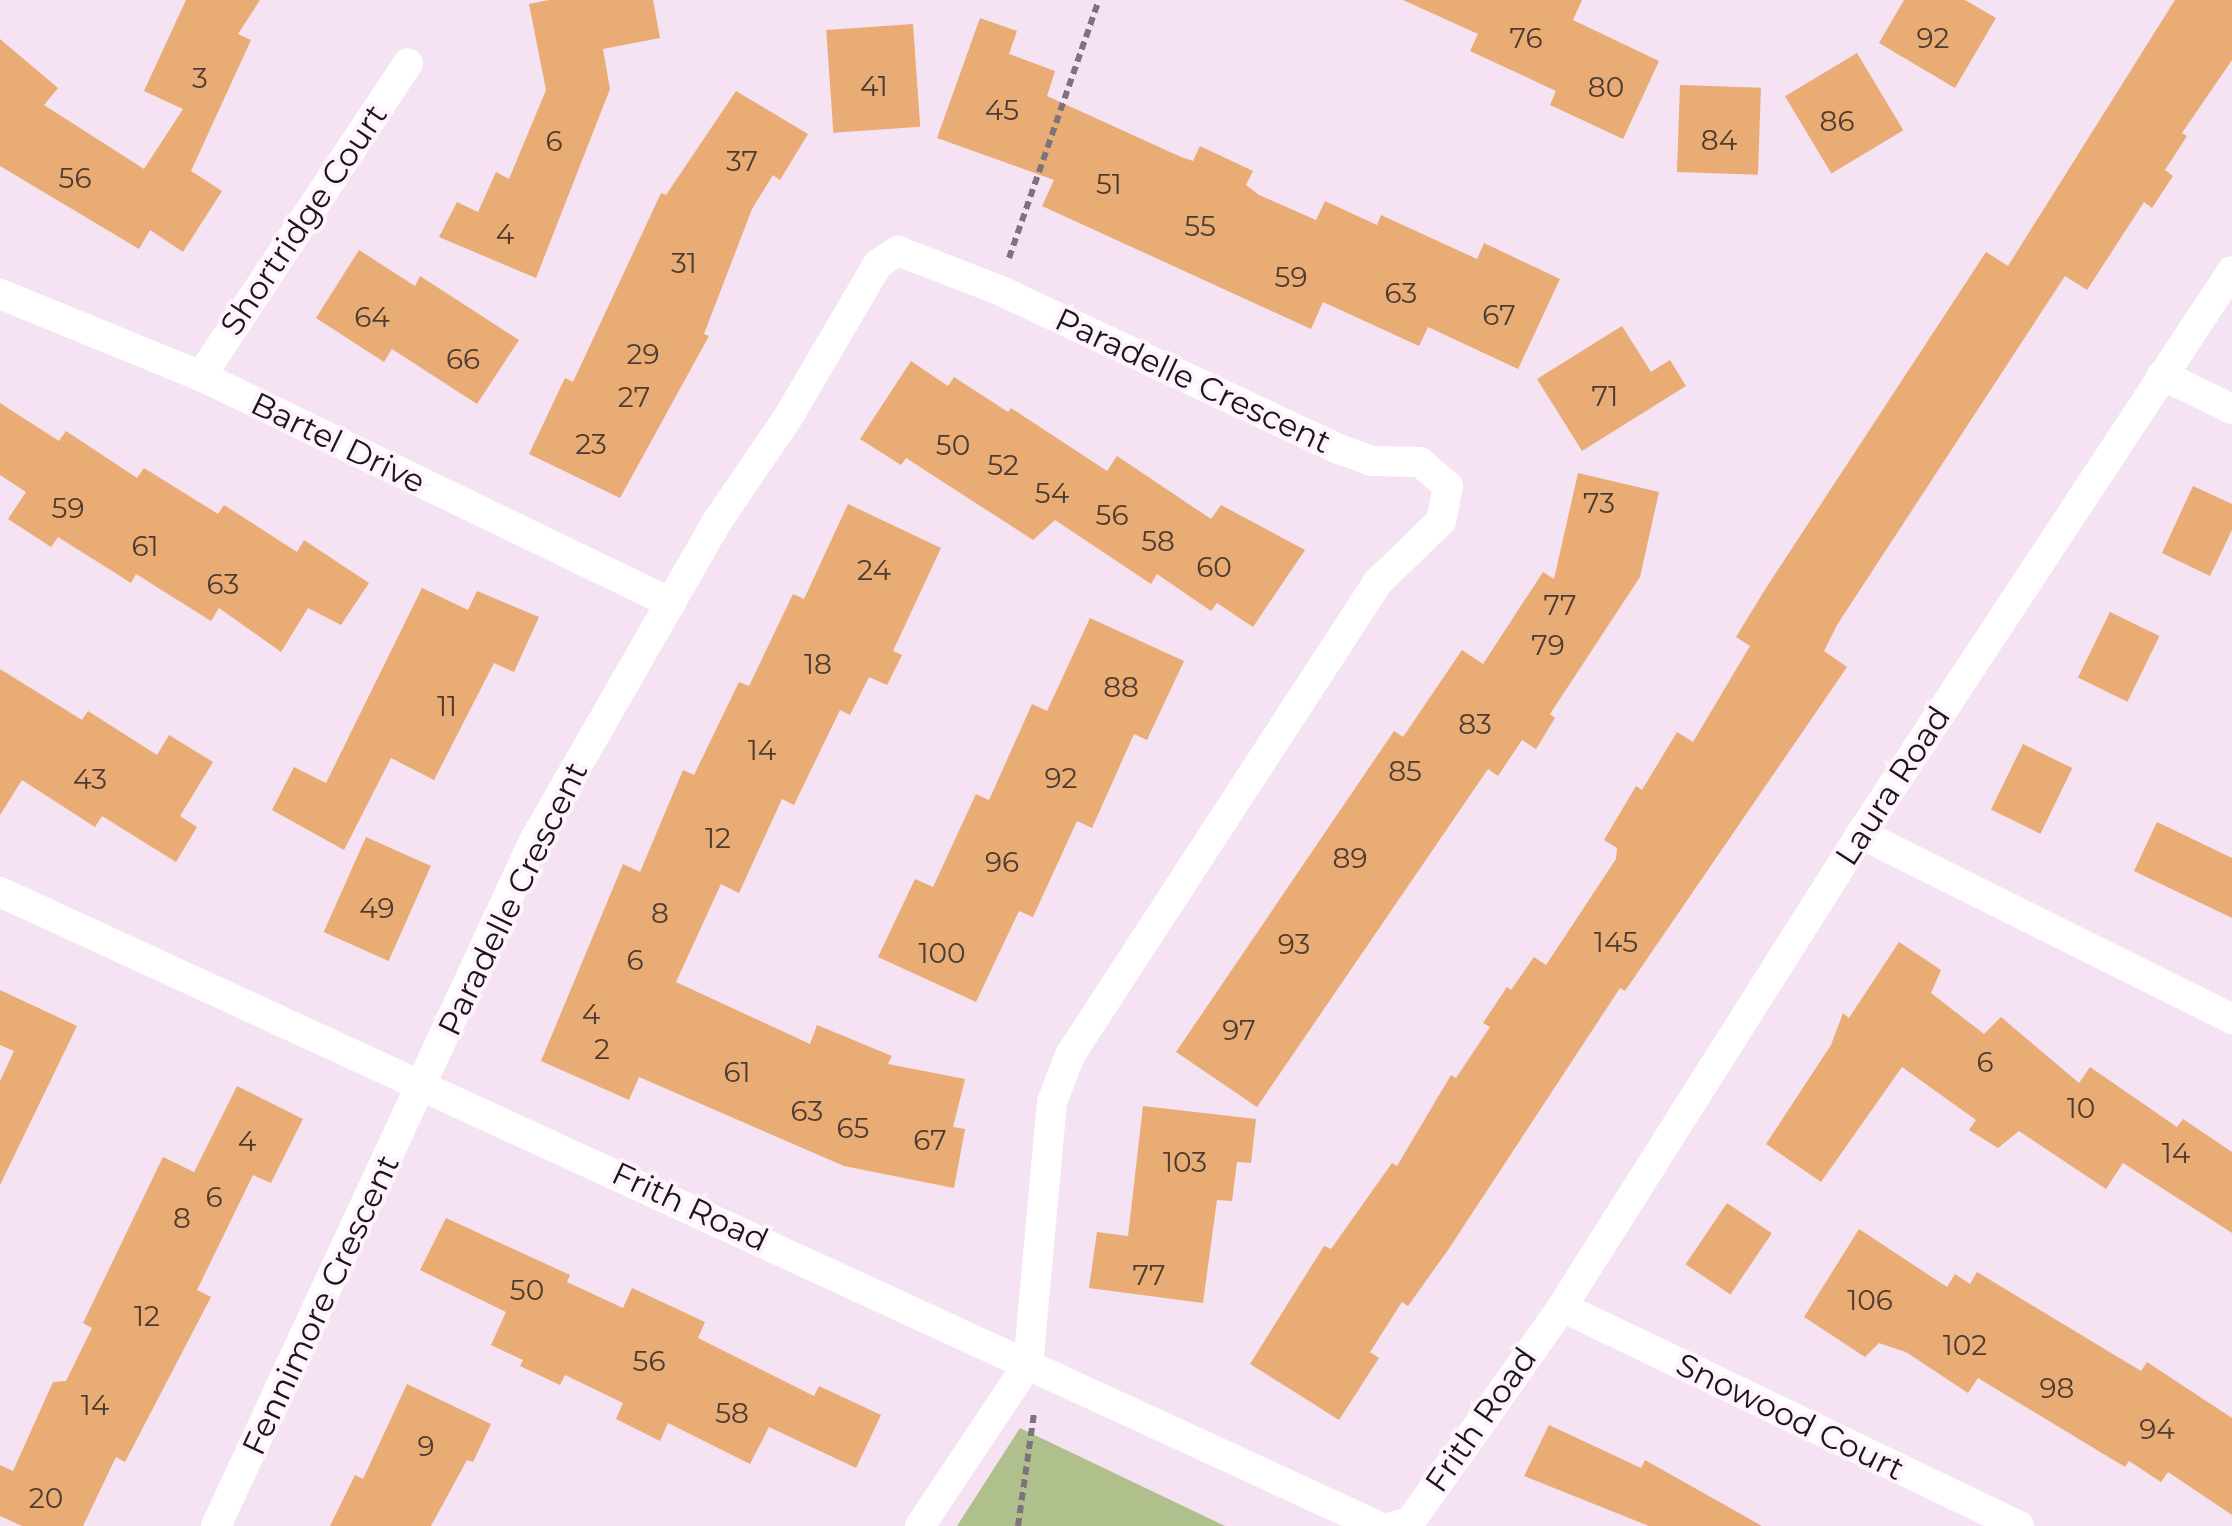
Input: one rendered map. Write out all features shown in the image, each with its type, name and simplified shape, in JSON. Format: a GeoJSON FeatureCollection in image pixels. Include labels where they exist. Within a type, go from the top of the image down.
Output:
{"type":"FeatureCollection","features":[{"type":"Feature","properties":{"kind":"street","name":"Shortridge Court"},"geometry":{"type":"LineString","coordinates":[[201,376],[408,63]]}},
{"type":"Feature","properties":{"kind":"street","name":"Paradelle Crescent"},"geometry":{"type":"LineString","coordinates":[[426,1084],[534,841],[672,603],[878,264],[898,251],[999,290],[1339,449],[1372,461],[1420,462],[1448,486],[1441,521],[1378,582],[1070,1055],[1052,1102],[1028,1364]]}},
{"type":"Feature","properties":{"kind":"street","name":"Laura Road"},"geometry":{"type":"LineString","coordinates":[[1562,1307],[1860,834],[2232,270]]}},
{"type":"Feature","properties":{"kind":"street","name":"Bartel Drive"},"geometry":{"type":"LineString","coordinates":[[0,294],[201,376],[672,603]]}},
{"type":"Feature","properties":{"kind":"street"},"geometry":{"type":"LineString","coordinates":[[2162,375],[2232,409]]}},
{"type":"Feature","properties":{"kind":"street"},"geometry":{"type":"LineString","coordinates":[[1860,834],[2232,1019]]}},
{"type":"Feature","properties":{"kind":"street","name":"Frith Road"},"geometry":{"type":"LineString","coordinates":[[0,892],[426,1084],[1378,1526]]}},
{"type":"Feature","properties":{"kind":"street","name":"Fennimore Crescent"},"geometry":{"type":"LineString","coordinates":[[216,1526],[426,1084]]}},
{"type":"Feature","properties":{"kind":"street","name":"Frith Road"},"geometry":{"type":"LineString","coordinates":[[1395,1526],[1410,1522],[1562,1307]]}},
{"type":"Feature","properties":{"kind":"street","name":"Snowood Court"},"geometry":{"type":"LineString","coordinates":[[1562,1307],[2019,1526]]}},
{"type":"Feature","properties":{"kind":"street"},"geometry":{"type":"LineString","coordinates":[[920,1526],[1028,1364]]}},
{"type":"Feature","properties":{"kind":"path"},"geometry":{"type":"LineString","coordinates":[[999,290],[1100,0]]}},
{"type":"Feature","properties":{"kind":"path"},"geometry":{"type":"LineString","coordinates":[[1018,1526],[1036,1431],[1028,1364]]}},
{"type":"Feature","properties":{"kind":"green space"},"geometry":{"type":"Polygon","coordinates":[[[1020,1428],[1225,1526],[957,1526],[1020,1428]]]}},
{"type":"Feature","properties":{"kind":"building"},"geometry":{"type":"Polygon","coordinates":[[[186,0],[260,0],[238,34],[251,40],[191,171],[222,191],[183,252],[150,230],[139,249],[0,166],[0,39],[58,88],[44,105],[144,169],[183,109],[144,91],[186,0]]]}},
{"type":"Feature","properties":{"kind":"building"},"geometry":{"type":"Polygon","coordinates":[[[549,0],[653,0],[660,38],[603,49],[610,89],[536,278],[439,237],[457,202],[478,212],[496,172],[509,179],[546,90],[529,4],[549,0]]]}},
{"type":"Feature","properties":{"kind":"building"},"geometry":{"type":"Polygon","coordinates":[[[1403,0],[1582,0],[1573,20],[1659,61],[1623,139],[1550,105],[1556,91],[1470,51],[1478,34],[1403,0]]]}},
{"type":"Feature","properties":{"kind":"building"},"geometry":{"type":"Polygon","coordinates":[[[1904,0],[1965,0],[1996,18],[1955,88],[1879,43],[1904,0]]]}},
{"type":"Feature","properties":{"kind":"building"},"geometry":{"type":"Polygon","coordinates":[[[2175,0],[2232,0],[2232,60],[2182,133],[2187,136],[2165,170],[2173,176],[2152,208],[2144,202],[2087,290],[2065,276],[1837,625],[1824,651],[1847,667],[1625,991],[1620,988],[1448,1250],[1408,1306],[1402,1302],[1370,1352],[1379,1358],[1339,1420],[1250,1364],[1324,1246],[1331,1249],[1392,1163],[1397,1166],[1451,1075],[1456,1078],[1490,1027],[1483,1023],[1507,987],[1511,990],[1534,957],[1546,965],[1616,859],[1617,848],[1604,840],[1636,786],[1642,790],[1677,732],[1693,742],[1750,646],[1736,637],[1766,588],[1986,252],[2008,266],[2175,0]]]}},
{"type":"Feature","properties":{"kind":"building"},"geometry":{"type":"Polygon","coordinates":[[[980,18],[1017,31],[1009,54],[1055,71],[1047,96],[1193,161],[1200,146],[1253,171],[1246,185],[1259,195],[1316,220],[1325,201],[1377,225],[1381,215],[1477,259],[1484,243],[1560,279],[1518,369],[1428,327],[1419,346],[1323,302],[1311,329],[1042,206],[1054,180],[937,138],[980,18]]]}},
{"type":"Feature","properties":{"kind":"building"},"geometry":{"type":"Polygon","coordinates":[[[913,24],[920,127],[833,133],[826,30],[913,24]]]}},
{"type":"Feature","properties":{"kind":"building"},"geometry":{"type":"Polygon","coordinates":[[[1857,53],[1903,130],[1831,173],[1785,96],[1857,53]]]}},
{"type":"Feature","properties":{"kind":"building"},"geometry":{"type":"Polygon","coordinates":[[[1680,85],[1761,88],[1758,175],[1677,172],[1680,85]]]}},
{"type":"Feature","properties":{"kind":"building"},"geometry":{"type":"Polygon","coordinates":[[[736,91],[808,134],[780,180],[773,175],[752,209],[704,334],[709,336],[620,498],[529,454],[565,378],[573,382],[661,193],[666,195],[736,91]]]}},
{"type":"Feature","properties":{"kind":"building"},"geometry":{"type":"Polygon","coordinates":[[[359,250],[415,286],[420,276],[519,340],[477,404],[392,349],[384,362],[316,318],[359,250]]]}},
{"type":"Feature","properties":{"kind":"building"},"geometry":{"type":"Polygon","coordinates":[[[1622,326],[1651,372],[1670,360],[1686,386],[1582,451],[1537,379],[1622,326]]]}},
{"type":"Feature","properties":{"kind":"building"},"geometry":{"type":"Polygon","coordinates":[[[911,361],[948,386],[954,377],[1008,412],[1011,408],[1107,471],[1117,456],[1211,519],[1221,505],[1305,550],[1253,627],[1217,603],[1211,611],[1157,574],[1151,584],[1055,520],[1033,540],[906,458],[901,465],[860,439],[911,361]]]}},
{"type":"Feature","properties":{"kind":"building"},"geometry":{"type":"Polygon","coordinates":[[[0,403],[59,441],[66,431],[137,478],[144,468],[218,514],[224,505],[297,552],[304,540],[369,583],[341,625],[308,608],[281,652],[219,608],[211,621],[136,574],[131,583],[58,537],[51,547],[8,519],[26,492],[0,475],[0,403]]]}},
{"type":"Feature","properties":{"kind":"building"},"geometry":{"type":"Polygon","coordinates":[[[1578,473],[1659,492],[1640,577],[1550,714],[1555,718],[1536,749],[1522,740],[1498,776],[1488,769],[1257,1107],[1176,1052],[1394,731],[1403,737],[1462,650],[1483,664],[1543,572],[1554,579],[1578,473]]]}},
{"type":"Feature","properties":{"kind":"building"},"geometry":{"type":"Polygon","coordinates":[[[2193,486],[2232,504],[2232,530],[2210,576],[2162,553],[2193,486]]]}},
{"type":"Feature","properties":{"kind":"building"},"geometry":{"type":"Polygon","coordinates":[[[848,504],[941,548],[893,651],[902,655],[887,685],[869,677],[850,715],[840,710],[794,805],[782,799],[739,893],[721,884],[676,982],[810,1044],[817,1025],[892,1056],[888,1064],[965,1079],[953,1127],[965,1129],[954,1188],[844,1166],[639,1077],[629,1100],[541,1061],[623,864],[640,872],[683,770],[694,775],[739,682],[749,686],[793,594],[804,599],[848,504]]]}},
{"type":"Feature","properties":{"kind":"building"},"geometry":{"type":"Polygon","coordinates":[[[422,588],[468,610],[477,591],[539,617],[514,672],[494,663],[434,780],[391,758],[344,850],[272,810],[294,767],[326,783],[422,588]]]}},
{"type":"Feature","properties":{"kind":"building"},"geometry":{"type":"Polygon","coordinates":[[[2110,612],[2159,636],[2127,702],[2078,678],[2110,612]]]}},
{"type":"Feature","properties":{"kind":"building"},"geometry":{"type":"Polygon","coordinates":[[[1090,618],[1184,661],[1147,740],[1134,734],[1092,828],[1077,821],[1033,917],[1019,911],[976,1002],[878,957],[915,879],[933,887],[976,794],[989,800],[1032,704],[1047,711],[1090,618]]]}},
{"type":"Feature","properties":{"kind":"building"},"geometry":{"type":"Polygon","coordinates":[[[0,669],[82,720],[88,711],[157,755],[169,735],[213,762],[180,816],[197,827],[176,862],[102,816],[95,827],[22,780],[0,815],[0,669]]]}},
{"type":"Feature","properties":{"kind":"building"},"geometry":{"type":"Polygon","coordinates":[[[2023,744],[2072,768],[2040,834],[1991,810],[2023,744]]]}},
{"type":"Feature","properties":{"kind":"building"},"geometry":{"type":"Polygon","coordinates":[[[2157,822],[2232,858],[2232,918],[2134,871],[2157,822]]]}},
{"type":"Feature","properties":{"kind":"building"},"geometry":{"type":"Polygon","coordinates":[[[366,837],[431,866],[389,961],[324,932],[366,837]]]}},
{"type":"Feature","properties":{"kind":"building"},"geometry":{"type":"Polygon","coordinates":[[[1899,942],[1941,970],[1931,993],[1984,1034],[2001,1017],[2079,1083],[2090,1067],[2177,1127],[2183,1119],[2232,1152],[2232,1233],[2123,1163],[2106,1189],[2019,1131],[1998,1148],[1969,1130],[1976,1120],[1902,1067],[1821,1182],[1766,1144],[1831,1045],[1843,1013],[1849,1018],[1899,942]]]}},
{"type":"Feature","properties":{"kind":"building"},"geometry":{"type":"Polygon","coordinates":[[[0,990],[77,1026],[0,1185],[0,1081],[14,1051],[0,1045],[0,990]]]}},
{"type":"Feature","properties":{"kind":"building"},"geometry":{"type":"Polygon","coordinates":[[[237,1086],[303,1119],[271,1183],[253,1175],[197,1290],[211,1297],[125,1462],[116,1457],[83,1526],[22,1526],[0,1516],[0,1465],[13,1471],[53,1382],[66,1381],[92,1328],[83,1323],[163,1157],[194,1172],[237,1086]]]}},
{"type":"Feature","properties":{"kind":"building"},"geometry":{"type":"Polygon","coordinates":[[[1143,1106],[1256,1119],[1251,1163],[1237,1162],[1232,1201],[1217,1200],[1203,1303],[1089,1288],[1097,1232],[1128,1236],[1143,1106]]]}},
{"type":"Feature","properties":{"kind":"building"},"geometry":{"type":"Polygon","coordinates":[[[1727,1203],[1772,1233],[1730,1295],[1686,1264],[1727,1203]]]}},
{"type":"Feature","properties":{"kind":"building"},"geometry":{"type":"Polygon","coordinates":[[[446,1218],[570,1275],[567,1282],[623,1308],[632,1288],[705,1322],[698,1338],[814,1396],[819,1386],[881,1415],[856,1468],[769,1427],[750,1464],[668,1423],[660,1441],[616,1419],[623,1403],[565,1375],[560,1385],[520,1366],[523,1360],[491,1345],[506,1312],[420,1270],[446,1218]]]}},
{"type":"Feature","properties":{"kind":"building"},"geometry":{"type":"Polygon","coordinates":[[[1859,1229],[1947,1287],[1955,1274],[1970,1284],[1977,1272],[2141,1371],[2147,1362],[2232,1418],[2232,1515],[2168,1472],[2161,1482],[2129,1461],[2125,1467],[1978,1378],[1968,1393],[1906,1352],[1879,1343],[1865,1357],[1804,1317],[1859,1229]]]}},
{"type":"Feature","properties":{"kind":"building"},"geometry":{"type":"Polygon","coordinates":[[[407,1384],[491,1424],[473,1462],[467,1460],[431,1526],[330,1526],[355,1475],[363,1479],[407,1384]]]}},
{"type":"Feature","properties":{"kind":"building"},"geometry":{"type":"Polygon","coordinates":[[[1549,1425],[1641,1468],[1645,1460],[1762,1526],[1649,1526],[1524,1476],[1549,1425]]]}}]}
